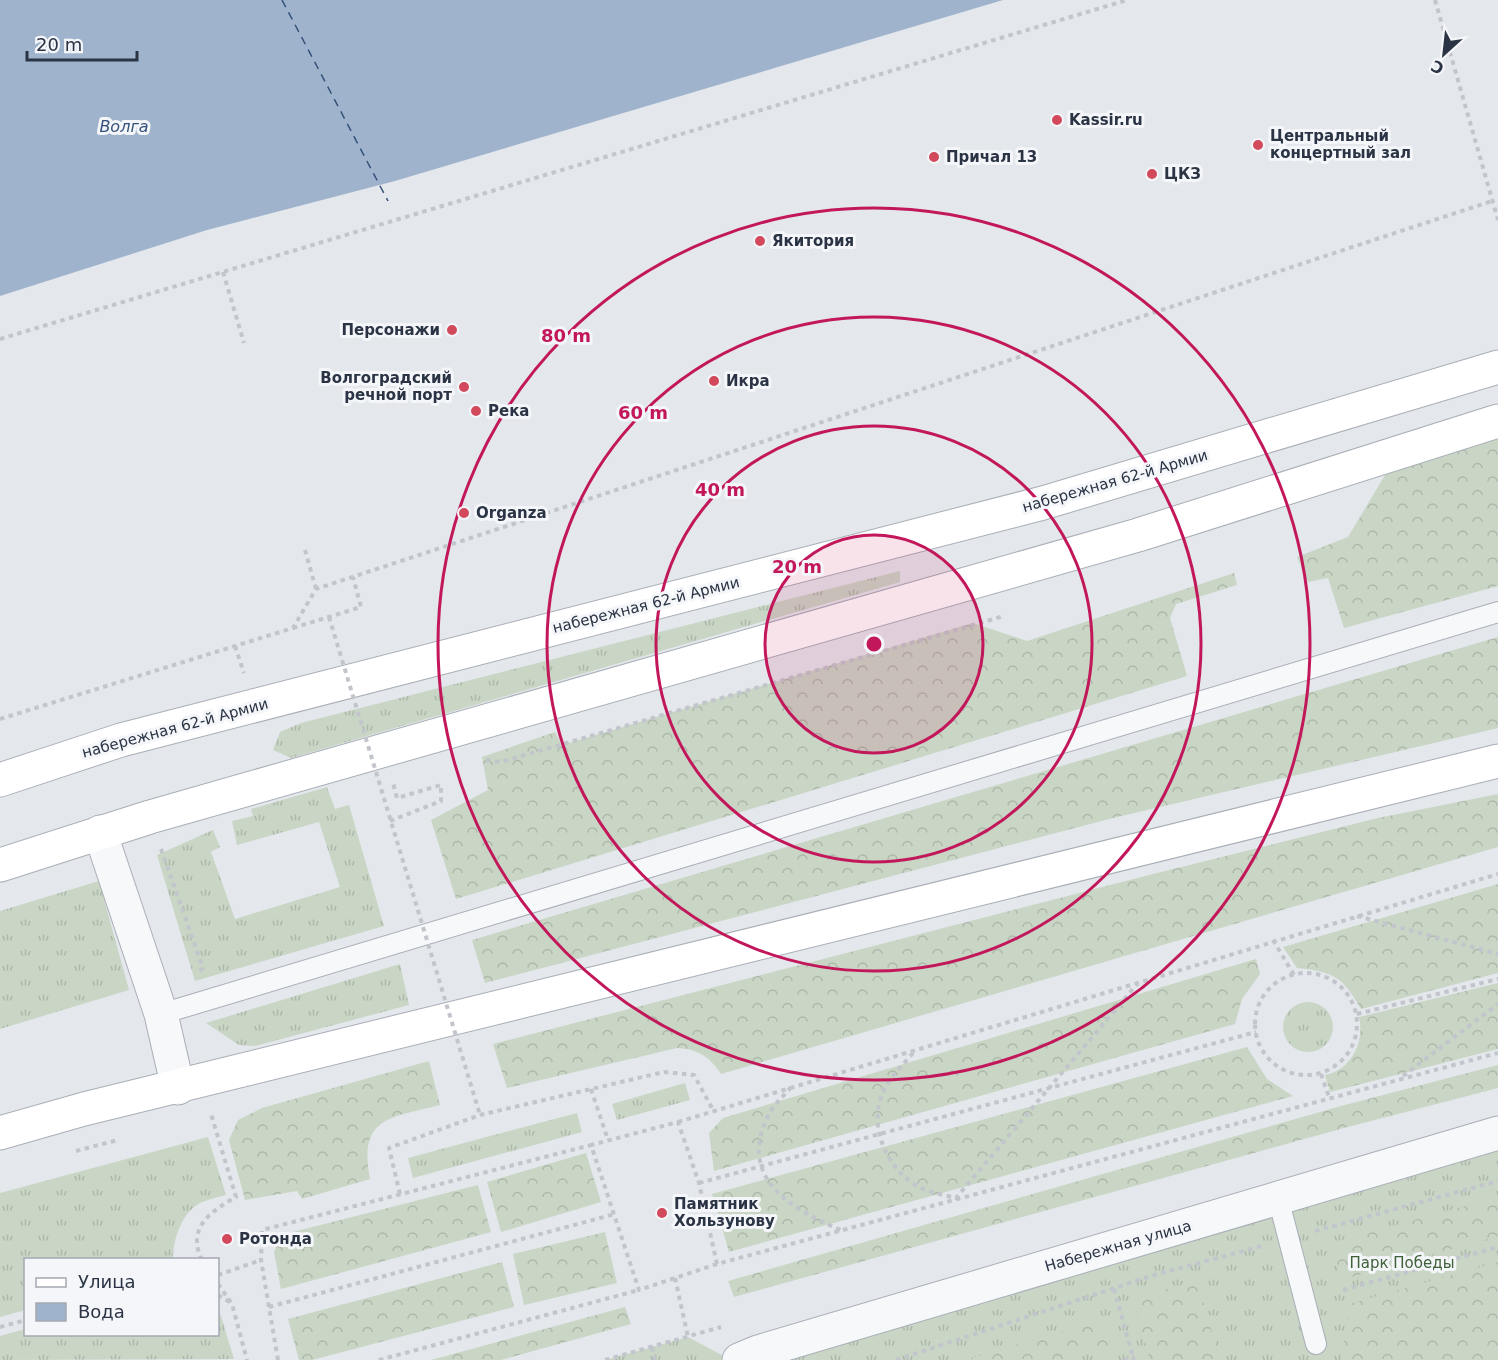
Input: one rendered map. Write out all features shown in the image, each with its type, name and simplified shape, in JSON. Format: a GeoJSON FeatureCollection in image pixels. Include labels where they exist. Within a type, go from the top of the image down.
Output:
{"type":"FeatureCollection","features":[{"type":"Feature","properties":{"kind":"main road","name":"набережная 62-й Армии"},"geometry":{"type":"LineString","coordinates":[[0,780],[121,740],[1043,503],[1498,367]]}},
{"type":"Feature","properties":{"kind":"main road"},"geometry":{"type":"LineString","coordinates":[[0,865],[100,832],[1138,535],[1498,421]]}},
{"type":"Feature","properties":{"kind":"main road"},"geometry":{"type":"LineString","coordinates":[[0,1133],[1498,761]]}},
{"type":"Feature","properties":{"kind":"street"},"geometry":{"type":"LineString","coordinates":[[100,832],[161,1014],[178,1088]]}},
{"type":"Feature","properties":{"kind":"street","name":"Набережная улица"},"geometry":{"type":"LineString","coordinates":[[739,1360],[758,1352],[1498,1133]]}},
{"type":"Feature","properties":{"kind":"lane"},"geometry":{"type":"LineString","coordinates":[[161,1014],[1498,612]]}},
{"type":"Feature","properties":{"kind":"lane"},"geometry":{"type":"LineString","coordinates":[[1278,1198],[1316,1344]]}},
{"type":"Feature","properties":{"kind":"path"},"geometry":{"type":"LineString","coordinates":[[0,339],[1127,0]]}},
{"type":"Feature","properties":{"kind":"path"},"geometry":{"type":"LineString","coordinates":[[1435,0],[1498,220]]}},
{"type":"Feature","properties":{"kind":"path"},"geometry":{"type":"LineString","coordinates":[[293,628],[315,589],[1492,201]]}},
{"type":"Feature","properties":{"kind":"path"},"geometry":{"type":"LineString","coordinates":[[223,272],[244,343]]}},
{"type":"Feature","properties":{"kind":"path"},"geometry":{"type":"LineString","coordinates":[[305,550],[315,589]]}},
{"type":"Feature","properties":{"kind":"path"},"geometry":{"type":"LineString","coordinates":[[0,718],[361,607],[353,577]]}},
{"type":"Feature","properties":{"kind":"path"},"geometry":{"type":"LineString","coordinates":[[328,617],[480,1115]]}},
{"type":"Feature","properties":{"kind":"path"},"geometry":{"type":"LineString","coordinates":[[390,821],[441,801],[441,785],[397,798]]}},
{"type":"Feature","properties":{"kind":"path"},"geometry":{"type":"LineString","coordinates":[[277,1360],[261,1260],[262,1230],[678,1122],[791,1087],[914,1053],[1273,940],[1498,874]]}},
{"type":"Feature","properties":{"kind":"path"},"geometry":{"type":"LineString","coordinates":[[1356,916],[1498,954]]}},
{"type":"Feature","properties":{"kind":"path"},"geometry":{"type":"LineString","coordinates":[[1273,940],[1294,975]]}},
{"type":"Feature","properties":{"kind":"path"},"geometry":{"type":"LineString","coordinates":[[1311,974],[1334,982],[1351,999],[1357,1014],[1357,1030],[1350,1051],[1334,1067],[1321,1074],[1303,1076],[1286,1071],[1272,1062],[1261,1048],[1256,1032],[1256,1017],[1260,1002],[1280,980],[1294,975],[1311,974]]}},
{"type":"Feature","properties":{"kind":"path"},"geometry":{"type":"LineString","coordinates":[[1357,1014],[1498,979]]}},
{"type":"Feature","properties":{"kind":"path"},"geometry":{"type":"LineString","coordinates":[[956,1198],[1139,982]]}},
{"type":"Feature","properties":{"kind":"path"},"geometry":{"type":"LineString","coordinates":[[1401,1078],[1498,1004]]}},
{"type":"Feature","properties":{"kind":"path"},"geometry":{"type":"LineString","coordinates":[[699,1183],[1256,1032]]}},
{"type":"Feature","properties":{"kind":"path"},"geometry":{"type":"LineString","coordinates":[[914,1053],[890,1080],[881,1097],[877,1114],[878,1134],[893,1163],[908,1180],[922,1188],[956,1198]]}},
{"type":"Feature","properties":{"kind":"path"},"geometry":{"type":"LineString","coordinates":[[379,1360],[639,1290],[717,1264],[956,1198],[1329,1096],[1498,1053]]}},
{"type":"Feature","properties":{"kind":"path"},"geometry":{"type":"LineString","coordinates":[[400,1194],[389,1148],[480,1115],[664,1071],[694,1075],[713,1110]]}},
{"type":"Feature","properties":{"kind":"path"},"geometry":{"type":"LineString","coordinates":[[1321,1074],[1329,1096]]}},
{"type":"Feature","properties":{"kind":"path"},"geometry":{"type":"LineString","coordinates":[[791,1087],[769,1114],[759,1139],[759,1166],[771,1187],[790,1204],[810,1217],[842,1230]]}},
{"type":"Feature","properties":{"kind":"path"},"geometry":{"type":"LineString","coordinates":[[591,1089],[608,1140]]}},
{"type":"Feature","properties":{"kind":"path"},"geometry":{"type":"LineString","coordinates":[[200,1119],[211,1116]]}},
{"type":"Feature","properties":{"kind":"path"},"geometry":{"type":"LineString","coordinates":[[678,1122],[699,1183],[717,1264]]}},
{"type":"Feature","properties":{"kind":"path"},"geometry":{"type":"LineString","coordinates":[[67,1154],[122,1139]]}},
{"type":"Feature","properties":{"kind":"path"},"geometry":{"type":"LineString","coordinates":[[591,1145],[639,1290]]}},
{"type":"Feature","properties":{"kind":"path"},"geometry":{"type":"LineString","coordinates":[[201,1258],[197,1250],[196,1233],[201,1223],[216,1208],[236,1197]]}},
{"type":"Feature","properties":{"kind":"path"},"geometry":{"type":"LineString","coordinates":[[269,1307],[615,1214]]}},
{"type":"Feature","properties":{"kind":"path"},"geometry":{"type":"LineString","coordinates":[[1343,1290],[1498,1247]]}},
{"type":"Feature","properties":{"kind":"path"},"geometry":{"type":"LineString","coordinates":[[219,1275],[261,1260]]}},
{"type":"Feature","properties":{"kind":"path"},"geometry":{"type":"LineString","coordinates":[[675,1278],[688,1337]]}},
{"type":"Feature","properties":{"kind":"path"},"geometry":{"type":"LineString","coordinates":[[219,1285],[232,1304],[247,1360]]}},
{"type":"Feature","properties":{"kind":"path"},"geometry":{"type":"LineString","coordinates":[[896,1360],[1114,1289],[1134,1359],[1124,1360]]}},
{"type":"Feature","properties":{"kind":"path"},"geometry":{"type":"LineString","coordinates":[[219,1296],[232,1304]]}},
{"type":"Feature","properties":{"kind":"path"},"geometry":{"type":"LineString","coordinates":[[0,1327],[24,1321]]}},
{"type":"Feature","properties":{"kind":"path"},"geometry":{"type":"LineString","coordinates":[[652,1347],[656,1360]]}},
{"type":"Feature","properties":{"kind":"green space"},"geometry":{"type":"Polygon","coordinates":[[[1498,439],[1498,586],[1344,628],[1328,578],[1308,582],[1297,557],[1348,537],[1388,470],[1498,439]]]}},
{"type":"Feature","properties":{"kind":"green space"},"geometry":{"type":"Polygon","coordinates":[[[900,571],[900,582],[291,758],[273,750],[280,732],[301,723],[900,571]]]}},
{"type":"Feature","properties":{"kind":"green space"},"geometry":{"type":"Polygon","coordinates":[[[1234,573],[1237,585],[1176,604],[1170,618],[1187,676],[456,899],[431,820],[488,790],[482,757],[555,732],[562,745],[973,623],[1027,641],[1234,573]]]}},
{"type":"Feature","properties":{"kind":"green space"},"geometry":{"type":"Polygon","coordinates":[[[1498,637],[1498,728],[1109,819],[485,983],[472,940],[1498,637]]]}},
{"type":"Feature","properties":{"kind":"green space"},"geometry":{"type":"Polygon","coordinates":[[[327,787],[335,809],[349,805],[384,926],[195,981],[157,855],[213,830],[220,847],[211,852],[235,919],[340,887],[319,822],[237,845],[232,821],[253,816],[251,809],[327,787]]]}},
{"type":"Feature","properties":{"kind":"green space"},"geometry":{"type":"Polygon","coordinates":[[[1498,794],[1498,847],[721,1074],[703,1055],[677,1048],[507,1088],[493,1044],[1378,818],[1498,794]]]}},
{"type":"Feature","properties":{"kind":"green space"},"geometry":{"type":"Polygon","coordinates":[[[99,881],[129,990],[0,1029],[0,911],[99,881]]]}},
{"type":"Feature","properties":{"kind":"green space"},"geometry":{"type":"Polygon","coordinates":[[[1498,884],[1498,973],[1361,1009],[1348,989],[1336,978],[1320,971],[1297,968],[1283,947],[1498,884]]]}},
{"type":"Feature","properties":{"kind":"green space"},"geometry":{"type":"Polygon","coordinates":[[[1256,959],[1260,974],[1242,999],[1235,1024],[714,1171],[709,1133],[723,1118],[1256,959]]]}},
{"type":"Feature","properties":{"kind":"green space"},"geometry":{"type":"Polygon","coordinates":[[[400,964],[409,1005],[255,1046],[239,1045],[206,1023],[400,964]]]}},
{"type":"Feature","properties":{"kind":"green space"},"geometry":{"type":"Polygon","coordinates":[[[1498,983],[1498,1049],[1330,1092],[1325,1075],[1342,1067],[1354,1054],[1360,1036],[1359,1017],[1498,983]]]}},
{"type":"Feature","properties":{"kind":"green space"},"geometry":{"type":"Polygon","coordinates":[[[1303,1002],[1313,1002],[1326,1009],[1333,1022],[1333,1032],[1326,1045],[1313,1052],[1303,1052],[1294,1048],[1287,1041],[1283,1032],[1283,1022],[1287,1013],[1294,1006],[1303,1002]]]}},
{"type":"Feature","properties":{"kind":"green space"},"geometry":{"type":"Polygon","coordinates":[[[1247,1047],[1267,1079],[1293,1096],[729,1252],[712,1194],[1247,1047]]]}},
{"type":"Feature","properties":{"kind":"green space"},"geometry":{"type":"Polygon","coordinates":[[[429,1061],[440,1105],[393,1118],[382,1123],[374,1131],[369,1143],[370,1179],[302,1199],[297,1191],[245,1200],[229,1140],[238,1120],[262,1108],[429,1061]]]}},
{"type":"Feature","properties":{"kind":"green space"},"geometry":{"type":"Polygon","coordinates":[[[1498,1065],[1498,1088],[1344,1128],[734,1297],[728,1281],[1341,1106],[1498,1065]]]}},
{"type":"Feature","properties":{"kind":"green space"},"geometry":{"type":"Polygon","coordinates":[[[685,1083],[690,1100],[617,1120],[612,1104],[685,1083]]]}},
{"type":"Feature","properties":{"kind":"green space"},"geometry":{"type":"Polygon","coordinates":[[[577,1113],[582,1132],[413,1178],[408,1158],[577,1113]]]}},
{"type":"Feature","properties":{"kind":"green space","name":"Парк Победы"},"geometry":{"type":"Polygon","coordinates":[[[1498,1133],[1498,1360],[739,1360],[1498,1133]]]}},
{"type":"Feature","properties":{"kind":"green space"},"geometry":{"type":"Polygon","coordinates":[[[208,1137],[226,1195],[202,1202],[189,1212],[180,1226],[173,1258],[24,1258],[24,1310],[0,1317],[0,1193],[208,1137]]]}},
{"type":"Feature","properties":{"kind":"green space"},"geometry":{"type":"Polygon","coordinates":[[[586,1153],[601,1202],[501,1232],[487,1182],[586,1153]]]}},
{"type":"Feature","properties":{"kind":"green space"},"geometry":{"type":"Polygon","coordinates":[[[478,1185],[491,1232],[281,1289],[274,1252],[281,1235],[478,1185]]]}},
{"type":"Feature","properties":{"kind":"green space"},"geometry":{"type":"Polygon","coordinates":[[[1498,1197],[1498,1236],[1341,1280],[1331,1243],[1498,1197]]]}},
{"type":"Feature","properties":{"kind":"green space"},"geometry":{"type":"Polygon","coordinates":[[[605,1232],[617,1283],[524,1305],[513,1254],[605,1232]]]}},
{"type":"Feature","properties":{"kind":"green space"},"geometry":{"type":"Polygon","coordinates":[[[502,1262],[514,1307],[312,1360],[299,1360],[288,1319],[502,1262]]]}},
{"type":"Feature","properties":{"kind":"green space"},"geometry":{"type":"Polygon","coordinates":[[[1498,1262],[1498,1360],[1341,1360],[1349,1304],[1498,1262]]]}},
{"type":"Feature","properties":{"kind":"green space"},"geometry":{"type":"Polygon","coordinates":[[[1197,1280],[1220,1360],[1150,1360],[1133,1299],[1197,1280]]]}},
{"type":"Feature","properties":{"kind":"green space"},"geometry":{"type":"Polygon","coordinates":[[[625,1307],[631,1324],[501,1360],[431,1360],[625,1307]]]}},
{"type":"Feature","properties":{"kind":"green space"},"geometry":{"type":"Polygon","coordinates":[[[219,1314],[234,1359],[0,1360],[0,1336],[24,1329],[24,1336],[219,1336],[219,1314]]]}},
{"type":"Feature","properties":{"kind":"green space"},"geometry":{"type":"Polygon","coordinates":[[[1103,1319],[1111,1346],[1062,1360],[964,1360],[1103,1319]]]}},
{"type":"Feature","properties":{"kind":"green space"},"geometry":{"type":"Polygon","coordinates":[[[688,1337],[731,1360],[605,1360],[688,1337]]]}},
{"type":"Feature","properties":{"kind":"water","name":"Волга"},"geometry":{"type":"Polygon","coordinates":[[[0,0],[1003,0],[395,181],[207,230],[0,296],[0,0]]]}},
{"type":"Feature","properties":{"kind":"ferry route"},"geometry":{"type":"LineString","coordinates":[[282,0],[388,201]]}},
{"type":"Feature","properties":{"kind":"place","name":"Kassir.ru"},"geometry":{"type":"Point","coordinates":[1057,120]}},
{"type":"Feature","properties":{"kind":"place","name":"Центральный концертный зал"},"geometry":{"type":"Point","coordinates":[1258,145]}},
{"type":"Feature","properties":{"kind":"place","name":"Причал 13"},"geometry":{"type":"Point","coordinates":[934,157]}},
{"type":"Feature","properties":{"kind":"place","name":"ЦКЗ"},"geometry":{"type":"Point","coordinates":[1152,174]}},
{"type":"Feature","properties":{"kind":"place","name":"Якитория"},"geometry":{"type":"Point","coordinates":[760,241]}},
{"type":"Feature","properties":{"kind":"place","name":"Персонажи"},"geometry":{"type":"Point","coordinates":[452,330]}},
{"type":"Feature","properties":{"kind":"place","name":"Икра"},"geometry":{"type":"Point","coordinates":[714,381]}},
{"type":"Feature","properties":{"kind":"place","name":"Волгоградский речной порт"},"geometry":{"type":"Point","coordinates":[464,387]}},
{"type":"Feature","properties":{"kind":"place","name":"Река"},"geometry":{"type":"Point","coordinates":[476,411]}},
{"type":"Feature","properties":{"kind":"place","name":"Organza"},"geometry":{"type":"Point","coordinates":[464,513]}},
{"type":"Feature","properties":{"kind":"place","name":"Памятник Хользунову"},"geometry":{"type":"Point","coordinates":[662,1213]}},
{"type":"Feature","properties":{"kind":"place","name":"Ротонда"},"geometry":{"type":"Point","coordinates":[227,1239]}}]}
